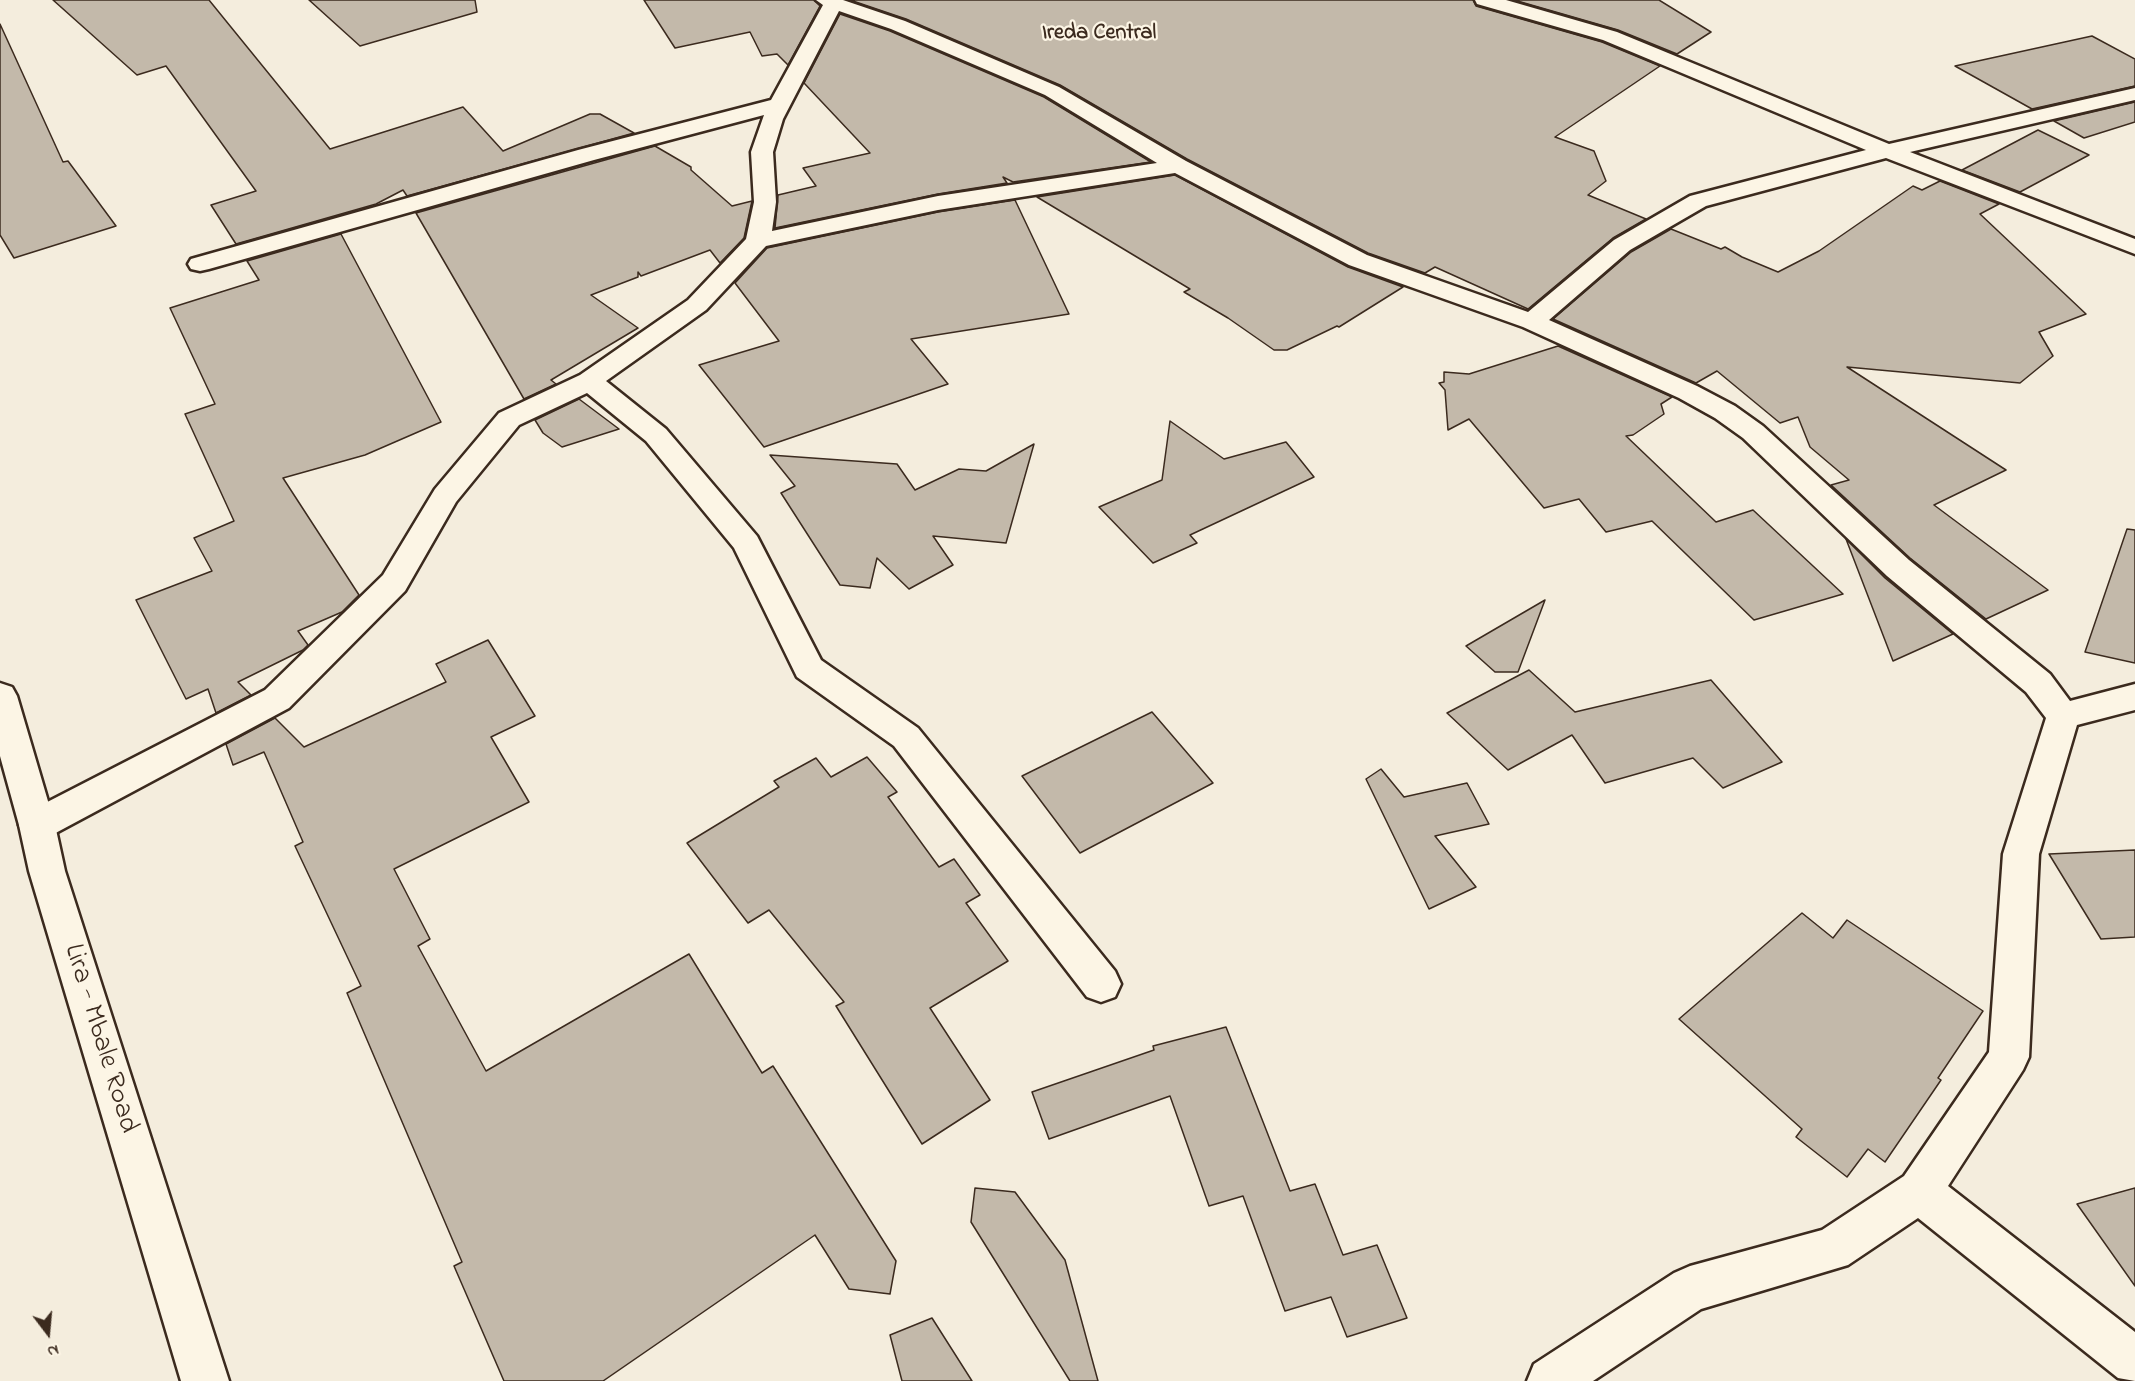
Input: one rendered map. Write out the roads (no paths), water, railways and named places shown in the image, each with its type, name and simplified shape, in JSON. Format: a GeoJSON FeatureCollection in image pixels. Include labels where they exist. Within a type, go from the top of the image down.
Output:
{"type":"FeatureCollection","features":[{"type":"Feature","properties":{"kind":"street"},"geometry":{"type":"LineString","coordinates":[[1484,0],[1610,36],[1887,151],[2135,247]]}},
{"type":"Feature","properties":{"kind":"street"},"geometry":{"type":"LineString","coordinates":[[37,825],[277,699],[394,584],[446,496],[509,419],[589,381],[697,305],[758,241],[765,202],[762,152],[779,104],[829,2],[898,25],[1052,91],[1178,166],[1358,260],[1532,322],[1688,392],[1725,412],[1753,432],[1898,568],[2038,682],[2063,716]]}},
{"type":"Feature","properties":{"kind":"street"},"geometry":{"type":"LineString","coordinates":[[1532,322],[1622,245],[1698,201],[1887,151],[2135,94]]}},
{"type":"Feature","properties":{"kind":"street"},"geometry":{"type":"LineString","coordinates":[[200,264],[586,155],[779,104]]}},
{"type":"Feature","properties":{"kind":"street"},"geometry":{"type":"LineString","coordinates":[[758,241],[938,203],[1178,166]]}},
{"type":"Feature","properties":{"kind":"street"},"geometry":{"type":"LineString","coordinates":[[589,381],[656,435],[746,543],[809,668],[906,737],[1101,984]]}},
{"type":"Feature","properties":{"kind":"street","name":"Lira - Mbale Road"},"geometry":{"type":"LineString","coordinates":[[0,696],[37,825],[47,872],[205,1381]]}},
{"type":"Feature","properties":{"kind":"street"},"geometry":{"type":"LineString","coordinates":[[2063,716],[2135,697]]}},
{"type":"Feature","properties":{"kind":"street"},"geometry":{"type":"LineString","coordinates":[[1551,1381],[1690,1288],[1832,1249],[1919,1191],[2009,1058],[2021,854],[2063,716]]}},
{"type":"Feature","properties":{"kind":"street"},"geometry":{"type":"LineString","coordinates":[[1919,1191],[2135,1361]]}},
{"type":"Feature","properties":{"kind":"district","name":"Ireda Central"},"geometry":{"type":"Point","coordinates":[1099,34]}}]}
